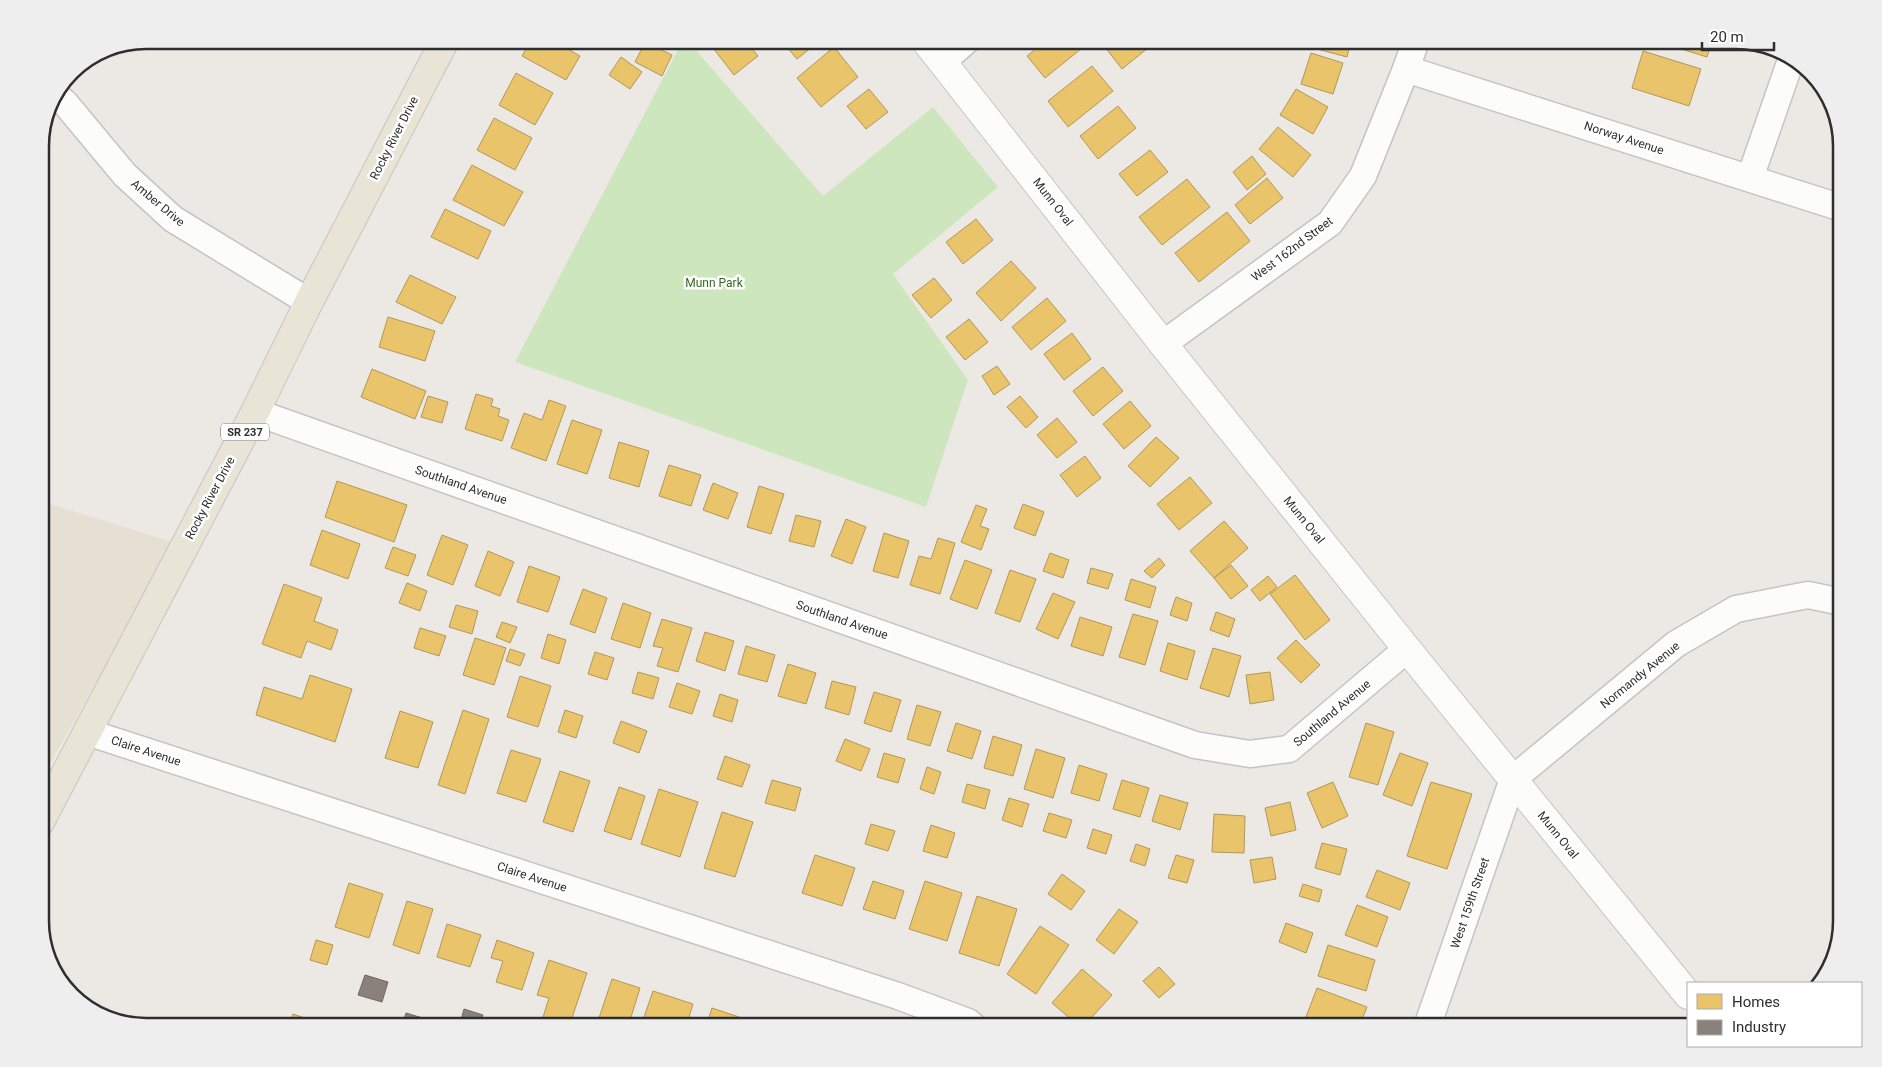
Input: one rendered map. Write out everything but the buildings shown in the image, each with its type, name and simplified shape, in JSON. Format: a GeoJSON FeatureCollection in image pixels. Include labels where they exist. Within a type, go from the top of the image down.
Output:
{"type":"FeatureCollection","features":[{"type":"Feature","properties":{"kind":"main road","name":"Rocky River Drive"},"geometry":{"type":"LineString","coordinates":[[49,805],[255,412],[309,302],[440,49]]}},
{"type":"Feature","properties":{"kind":"street","name":"Munn Oval"},"geometry":{"type":"LineString","coordinates":[[933,49],[1163,344],[1407,649],[1687,994]]}},
{"type":"Feature","properties":{"kind":"street"},"geometry":{"type":"LineString","coordinates":[[943,61],[957,49]]}},
{"type":"Feature","properties":{"kind":"street","name":"West 162nd Street"},"geometry":{"type":"LineString","coordinates":[[1163,344],[1330,222],[1363,176],[1413,49]]}},
{"type":"Feature","properties":{"kind":"street"},"geometry":{"type":"LineString","coordinates":[[1750,178],[1789,65]]}},
{"type":"Feature","properties":{"kind":"street","name":"Norway Avenue"},"geometry":{"type":"LineString","coordinates":[[1406,69],[1833,205]]}},
{"type":"Feature","properties":{"kind":"street","name":"Amber Drive"},"geometry":{"type":"LineString","coordinates":[[61,100],[125,175],[174,219],[309,302]]}},
{"type":"Feature","properties":{"kind":"street","name":"Southland Avenue"},"geometry":{"type":"LineString","coordinates":[[255,412],[1195,745],[1250,754],[1289,749],[1407,649]]}},
{"type":"Feature","properties":{"kind":"street","name":"Normandy Avenue"},"geometry":{"type":"LineString","coordinates":[[1512,779],[1676,644],[1736,609],[1808,595],[1833,600]]}},
{"type":"Feature","properties":{"kind":"street","name":"Claire Avenue"},"geometry":{"type":"LineString","coordinates":[[87,732],[888,993],[957,1018]]}},
{"type":"Feature","properties":{"kind":"street","name":"West 159th Street"},"geometry":{"type":"LineString","coordinates":[[1430,1018],[1512,779]]}},
{"type":"Feature","properties":{"kind":"shaded area"},"geometry":{"type":"Polygon","coordinates":[[[49,504],[176,543],[49,765],[49,504]]]}},
{"type":"Feature","properties":{"kind":"green space","name":"Munn Park"},"geometry":{"type":"Polygon","coordinates":[[[678,49],[695,49],[823,196],[933,107],[998,187],[893,274],[968,380],[926,507],[515,362],[678,49]]]}}]}
